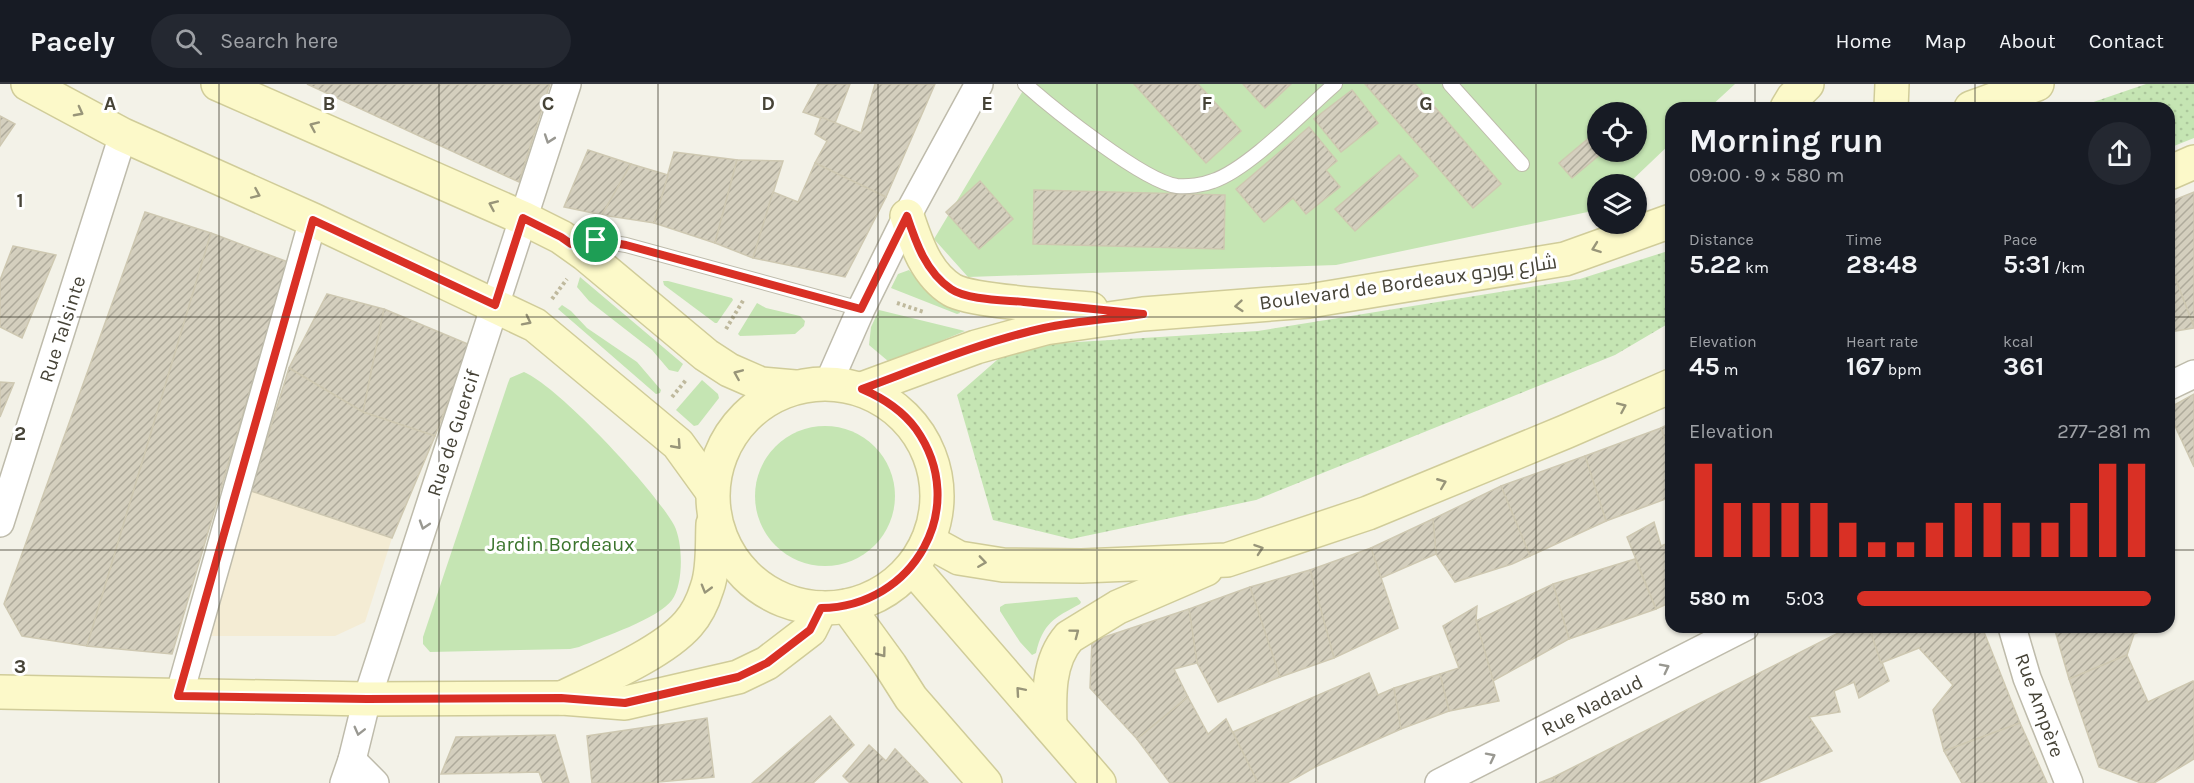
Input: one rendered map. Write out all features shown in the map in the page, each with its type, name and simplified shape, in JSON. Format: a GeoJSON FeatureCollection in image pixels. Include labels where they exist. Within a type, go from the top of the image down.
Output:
{"type":"FeatureCollection","features":[{"type":"Feature","properties":{"kind":"main road"},"geometry":{"type":"LineString","coordinates":[[27,84],[123,135],[313,220],[535,325],[678,444],[713,500],[719,534],[732,560],[759,587],[776,598],[795,604],[834,607],[868,600],[896,583],[920,554],[938,505],[933,463],[917,430],[892,405],[862,389],[811,384],[795,387],[766,400],[742,420],[716,466],[713,500],[708,585],[700,607],[688,624],[674,637],[627,666],[561,698]]}},
{"type":"Feature","properties":{"kind":"main road"},"geometry":{"type":"LineString","coordinates":[[218,84],[523,218],[561,237],[572,258],[729,370],[761,384],[795,387]]}},
{"type":"Feature","properties":{"kind":"main road"},"geometry":{"type":"LineString","coordinates":[[1790,102],[1807,84]]}},
{"type":"Feature","properties":{"kind":"main road"},"geometry":{"type":"LineString","coordinates":[[1891,102],[1892,84]]}},
{"type":"Feature","properties":{"kind":"main road"},"geometry":{"type":"LineString","coordinates":[[1988,102],[2037,84]]}},
{"type":"Feature","properties":{"kind":"main road"},"geometry":{"type":"LineString","coordinates":[[2175,170],[2194,162]]}},
{"type":"Feature","properties":{"kind":"main road"},"geometry":{"type":"LineString","coordinates":[[907,216],[915,240],[927,263],[940,280],[954,291],[971,296],[1143,314]]}},
{"type":"Feature","properties":{"kind":"main road","name":"Boulevard de Bordeaux شارع بوردو"},"geometry":{"type":"LineString","coordinates":[[862,389],[976,347],[1045,328],[1143,314],[1309,301],[1565,259],[1665,223]]}},
{"type":"Feature","properties":{"kind":"main road"},"geometry":{"type":"LineString","coordinates":[[1050,726],[1050,697],[1054,665],[1069,637],[1088,623],[1118,607],[1227,560],[1368,513],[1665,389]]}},
{"type":"Feature","properties":{"kind":"main road"},"geometry":{"type":"LineString","coordinates":[[920,554],[1003,565],[1082,567],[1227,560]]}},
{"type":"Feature","properties":{"kind":"main road"},"geometry":{"type":"LineString","coordinates":[[920,554],[1050,726],[1099,783]]}},
{"type":"Feature","properties":{"kind":"main road"},"geometry":{"type":"LineString","coordinates":[[0,692],[367,699],[561,698],[625,703],[738,677],[767,663],[810,630],[834,607]]}},
{"type":"Feature","properties":{"kind":"main road"},"geometry":{"type":"LineString","coordinates":[[834,607],[891,665],[911,698],[985,783]]}},
{"type":"Feature","properties":{"kind":"street","name":"Rue de Guercif"},"geometry":{"type":"LineString","coordinates":[[348,771],[367,699],[567,84]]}},
{"type":"Feature","properties":{"kind":"street"},"geometry":{"type":"LineString","coordinates":[[828,384],[861,309],[907,216],[980,84]]}},
{"type":"Feature","properties":{"kind":"street","name":"Rue Talsinte"},"geometry":{"type":"LineString","coordinates":[[0,523],[123,135]]}},
{"type":"Feature","properties":{"kind":"street"},"geometry":{"type":"LineString","coordinates":[[178,696],[313,220]]}},
{"type":"Feature","properties":{"kind":"street"},"geometry":{"type":"LineString","coordinates":[[2175,383],[2194,374]]}},
{"type":"Feature","properties":{"kind":"street","name":"Rue Nadaud"},"geometry":{"type":"LineString","coordinates":[[1439,783],[1733,633]]}},
{"type":"Feature","properties":{"kind":"street","name":"Rue Ampère"},"geometry":{"type":"LineString","coordinates":[[2014,633],[2027,678],[2069,783]]}},
{"type":"Feature","properties":{"kind":"street"},"geometry":{"type":"LineString","coordinates":[[348,771],[375,783]]}},
{"type":"Feature","properties":{"kind":"lane"},"geometry":{"type":"LineString","coordinates":[[1025,84],[1110,150],[1153,176],[1176,186],[1214,181],[1230,172],[1257,153],[1335,84]]}},
{"type":"Feature","properties":{"kind":"lane"},"geometry":{"type":"LineString","coordinates":[[1450,84],[1522,164]]}},
{"type":"Feature","properties":{"kind":"lane"},"geometry":{"type":"LineString","coordinates":[[572,258],[596,240],[626,245],[861,309]]}},
{"type":"Feature","properties":{"kind":"path"},"geometry":{"type":"LineString","coordinates":[[550,302],[572,258]]}},
{"type":"Feature","properties":{"kind":"path"},"geometry":{"type":"LineString","coordinates":[[720,339],[749,291]]}},
{"type":"Feature","properties":{"kind":"path"},"geometry":{"type":"LineString","coordinates":[[667,403],[693,372]]}},
{"type":"Feature","properties":{"kind":"shaded area"},"geometry":{"type":"Polygon","coordinates":[[[251,491],[392,538],[365,622],[335,636],[211,636],[251,491]]]}},
{"type":"Feature","properties":{"kind":"green space"},"geometry":{"type":"Polygon","coordinates":[[[1027,84],[1735,84],[1716,102],[1665,102],[1665,149],[1638,174],[1587,174],[1587,212],[1336,265],[968,277],[934,239],[1027,84]]]}},
{"type":"Feature","properties":{"kind":"green space"},"geometry":{"type":"Polygon","coordinates":[[[2146,84],[2194,84],[2194,138],[2175,146],[2175,102],[2094,102],[2146,84]]]}},
{"type":"Feature","properties":{"kind":"green space"},"geometry":{"type":"Polygon","coordinates":[[[1665,252],[1665,326],[1615,355],[1256,500],[1071,539],[993,520],[957,395],[1013,346],[1258,331],[1580,279],[1665,252]]]}},
{"type":"Feature","properties":{"kind":"green space"},"geometry":{"type":"Polygon","coordinates":[[[909,270],[929,291],[959,310],[960,313],[957,314],[891,288],[898,274],[909,270]]]}},
{"type":"Feature","properties":{"kind":"green space"},"geometry":{"type":"Polygon","coordinates":[[[580,277],[683,364],[678,372],[669,370],[652,350],[589,301],[577,287],[580,277]]]}},
{"type":"Feature","properties":{"kind":"green space"},"geometry":{"type":"Polygon","coordinates":[[[663,281],[733,300],[715,323],[664,285],[663,281]]]}},
{"type":"Feature","properties":{"kind":"green space"},"geometry":{"type":"Polygon","coordinates":[[[757,303],[766,308],[800,316],[805,321],[804,326],[795,334],[740,336],[738,334],[757,303]]]}},
{"type":"Feature","properties":{"kind":"green space"},"geometry":{"type":"Polygon","coordinates":[[[562,305],[587,328],[637,362],[661,390],[660,393],[656,394],[558,309],[562,305]]]}},
{"type":"Feature","properties":{"kind":"green space"},"geometry":{"type":"Polygon","coordinates":[[[879,310],[965,331],[888,361],[869,345],[871,327],[879,310]]]}},
{"type":"Feature","properties":{"kind":"green space","name":"Jardin Bordeaux"},"geometry":{"type":"Polygon","coordinates":[[[524,372],[540,381],[582,418],[627,465],[663,509],[674,525],[679,542],[681,562],[676,593],[665,607],[655,614],[579,647],[430,652],[423,644],[423,637],[508,383],[510,378],[524,372]]]}},
{"type":"Feature","properties":{"kind":"green space"},"geometry":{"type":"Polygon","coordinates":[[[702,380],[718,394],[719,398],[698,425],[694,426],[676,410],[702,380]]]}},
{"type":"Feature","properties":{"kind":"green space"},"geometry":{"type":"Polygon","coordinates":[[[825,426],[852,431],[875,446],[890,469],[895,496],[890,523],[875,546],[852,561],[825,566],[798,561],[775,546],[760,523],[755,496],[760,469],[775,446],[798,431],[825,426]]]}},
{"type":"Feature","properties":{"kind":"green space"},"geometry":{"type":"Polygon","coordinates":[[[1077,597],[1080,604],[1063,613],[1046,628],[1036,653],[1032,655],[1020,642],[1000,611],[1000,607],[1005,604],[1077,597]]]}},
{"type":"Feature","properties":{"kind":"building"},"geometry":{"type":"Polygon","coordinates":[[[307,84],[550,84],[519,182],[307,84]]]}},
{"type":"Feature","properties":{"kind":"building"},"geometry":{"type":"Polygon","coordinates":[[[818,84],[850,84],[835,123],[803,112],[818,84]]]}},
{"type":"Feature","properties":{"kind":"building"},"geometry":{"type":"Polygon","coordinates":[[[875,84],[935,84],[886,197],[815,163],[827,141],[815,134],[821,117],[861,133],[875,84]]]}},
{"type":"Feature","properties":{"kind":"building"},"geometry":{"type":"Polygon","coordinates":[[[1134,84],[1198,84],[1241,131],[1206,163],[1134,84]]]}},
{"type":"Feature","properties":{"kind":"building"},"geometry":{"type":"Polygon","coordinates":[[[1243,84],[1291,84],[1265,108],[1243,84]]]}},
{"type":"Feature","properties":{"kind":"building"},"geometry":{"type":"Polygon","coordinates":[[[1365,84],[1415,84],[1501,184],[1473,208],[1365,84]]]}},
{"type":"Feature","properties":{"kind":"building"},"geometry":{"type":"Polygon","coordinates":[[[1352,90],[1378,123],[1341,152],[1314,119],[1352,90]]]}},
{"type":"Feature","properties":{"kind":"building"},"geometry":{"type":"Polygon","coordinates":[[[0,116],[15,124],[0,146],[0,116]]]}},
{"type":"Feature","properties":{"kind":"building"},"geometry":{"type":"Polygon","coordinates":[[[1309,127],[1337,161],[1326,170],[1340,187],[1306,214],[1293,198],[1264,222],[1236,189],[1309,127]]]}},
{"type":"Feature","properties":{"kind":"building"},"geometry":{"type":"Polygon","coordinates":[[[1587,140],[1587,162],[1591,162],[1572,178],[1559,163],[1587,140]]]}},
{"type":"Feature","properties":{"kind":"building"},"geometry":{"type":"Polygon","coordinates":[[[588,150],[631,164],[602,215],[564,207],[588,150]]]}},
{"type":"Feature","properties":{"kind":"building"},"geometry":{"type":"Polygon","coordinates":[[[674,152],[737,160],[715,243],[654,223],[674,152]]]}},
{"type":"Feature","properties":{"kind":"building"},"geometry":{"type":"Polygon","coordinates":[[[1399,155],[1418,176],[1355,231],[1335,209],[1399,155]]]}},
{"type":"Feature","properties":{"kind":"building"},"geometry":{"type":"Polygon","coordinates":[[[737,160],[783,161],[753,258],[715,243],[737,160]]]}},
{"type":"Feature","properties":{"kind":"building"},"geometry":{"type":"Polygon","coordinates":[[[815,163],[886,197],[845,277],[753,258],[773,192],[798,202],[815,163]]]}},
{"type":"Feature","properties":{"kind":"building"},"geometry":{"type":"Polygon","coordinates":[[[631,164],[668,175],[654,223],[602,215],[631,164]]]}},
{"type":"Feature","properties":{"kind":"building"},"geometry":{"type":"Polygon","coordinates":[[[980,181],[1013,219],[979,249],[946,212],[980,181]]]}},
{"type":"Feature","properties":{"kind":"building"},"geometry":{"type":"Polygon","coordinates":[[[1034,190],[1225,195],[1224,249],[1033,244],[1034,190]]]}},
{"type":"Feature","properties":{"kind":"building"},"geometry":{"type":"Polygon","coordinates":[[[2194,192],[2194,327],[2175,278],[2175,200],[2194,192]]]}},
{"type":"Feature","properties":{"kind":"building"},"geometry":{"type":"Polygon","coordinates":[[[145,212],[211,233],[87,646],[22,636],[4,604],[145,212]]]}},
{"type":"Feature","properties":{"kind":"building"},"geometry":{"type":"Polygon","coordinates":[[[211,233],[288,262],[172,654],[87,646],[211,233]]]}},
{"type":"Feature","properties":{"kind":"building"},"geometry":{"type":"Polygon","coordinates":[[[13,246],[56,255],[22,338],[0,327],[0,280],[13,246]]]}},
{"type":"Feature","properties":{"kind":"building"},"geometry":{"type":"Polygon","coordinates":[[[2175,278],[2194,327],[2175,331],[2175,278]]]}},
{"type":"Feature","properties":{"kind":"building"},"geometry":{"type":"Polygon","coordinates":[[[327,294],[384,309],[363,412],[289,368],[327,294]]]}},
{"type":"Feature","properties":{"kind":"building"},"geometry":{"type":"Polygon","coordinates":[[[384,309],[470,345],[435,436],[363,412],[384,309]]]}},
{"type":"Feature","properties":{"kind":"building"},"geometry":{"type":"Polygon","coordinates":[[[289,368],[363,412],[435,436],[392,538],[251,491],[289,368]]]}},
{"type":"Feature","properties":{"kind":"building"},"geometry":{"type":"Polygon","coordinates":[[[0,382],[14,383],[0,417],[0,382]]]}},
{"type":"Feature","properties":{"kind":"building"},"geometry":{"type":"Polygon","coordinates":[[[2194,394],[2194,467],[2175,426],[2175,405],[2194,394]]]}},
{"type":"Feature","properties":{"kind":"building"},"geometry":{"type":"Polygon","coordinates":[[[1665,426],[1665,440],[1661,428],[1665,426]]]}},
{"type":"Feature","properties":{"kind":"building"},"geometry":{"type":"Polygon","coordinates":[[[1661,428],[1665,440],[1665,499],[1606,521],[1585,456],[1661,428]]]}},
{"type":"Feature","properties":{"kind":"building"},"geometry":{"type":"Polygon","coordinates":[[[1585,456],[1606,521],[1530,556],[1501,486],[1585,456]]]}},
{"type":"Feature","properties":{"kind":"building"},"geometry":{"type":"Polygon","coordinates":[[[1501,486],[1530,556],[1455,582],[1436,554],[1433,519],[1501,486]]]}},
{"type":"Feature","properties":{"kind":"building"},"geometry":{"type":"Polygon","coordinates":[[[1433,519],[1436,554],[1381,578],[1371,548],[1433,519]]]}},
{"type":"Feature","properties":{"kind":"building"},"geometry":{"type":"Polygon","coordinates":[[[1654,522],[1661,546],[1665,544],[1665,605],[1656,609],[1627,537],[1654,522]]]}},
{"type":"Feature","properties":{"kind":"building"},"geometry":{"type":"Polygon","coordinates":[[[1371,548],[1398,628],[1334,658],[1310,570],[1371,548]]]}},
{"type":"Feature","properties":{"kind":"building"},"geometry":{"type":"Polygon","coordinates":[[[1635,559],[1656,609],[1569,639],[1553,584],[1635,559]]]}},
{"type":"Feature","properties":{"kind":"building"},"geometry":{"type":"Polygon","coordinates":[[[1310,570],[1334,658],[1280,677],[1250,587],[1310,570]]]}},
{"type":"Feature","properties":{"kind":"building"},"geometry":{"type":"Polygon","coordinates":[[[1553,584],[1569,639],[1493,681],[1476,621],[1553,584]]]}},
{"type":"Feature","properties":{"kind":"building"},"geometry":{"type":"Polygon","coordinates":[[[1250,587],[1280,677],[1218,702],[1197,663],[1189,609],[1250,587]]]}},
{"type":"Feature","properties":{"kind":"building"},"geometry":{"type":"Polygon","coordinates":[[[1477,606],[1476,621],[1499,701],[1449,711],[1440,674],[1459,668],[1443,626],[1477,606]]]}},
{"type":"Feature","properties":{"kind":"building"},"geometry":{"type":"Polygon","coordinates":[[[1189,609],[1197,663],[1174,669],[1188,697],[1137,739],[1090,688],[1092,641],[1189,609]]]}},
{"type":"Feature","properties":{"kind":"building"},"geometry":{"type":"Polygon","coordinates":[[[1838,633],[1871,633],[1889,681],[1859,698],[1854,682],[1834,691],[1840,712],[1809,717],[1832,751],[1757,783],[1556,783],[1554,777],[1838,633]]]}},
{"type":"Feature","properties":{"kind":"building"},"geometry":{"type":"Polygon","coordinates":[[[1871,633],[1984,633],[2020,723],[1944,751],[1933,710],[1953,685],[1919,648],[1881,663],[1871,633]]]}},
{"type":"Feature","properties":{"kind":"building"},"geometry":{"type":"Polygon","coordinates":[[[2056,633],[2137,633],[2134,634],[2127,655],[2069,679],[2056,633]]]}},
{"type":"Feature","properties":{"kind":"building"},"geometry":{"type":"Polygon","coordinates":[[[2127,655],[2148,702],[2193,681],[2194,683],[2194,759],[2154,783],[2141,783],[2099,767],[2069,679],[2127,655]]]}},
{"type":"Feature","properties":{"kind":"building"},"geometry":{"type":"Polygon","coordinates":[[[1369,673],[1378,695],[1394,688],[1401,729],[1315,767],[1287,783],[1258,783],[1233,732],[1369,673]]]}},
{"type":"Feature","properties":{"kind":"building"},"geometry":{"type":"Polygon","coordinates":[[[1440,674],[1449,711],[1401,729],[1394,688],[1440,674]]]}},
{"type":"Feature","properties":{"kind":"building"},"geometry":{"type":"Polygon","coordinates":[[[1188,697],[1208,734],[1226,719],[1258,783],[1170,783],[1137,739],[1188,697]]]}},
{"type":"Feature","properties":{"kind":"building"},"geometry":{"type":"Polygon","coordinates":[[[830,716],[854,745],[813,783],[752,783],[830,716]]]}},
{"type":"Feature","properties":{"kind":"building"},"geometry":{"type":"Polygon","coordinates":[[[707,718],[714,777],[647,783],[592,783],[587,736],[707,718]]]}},
{"type":"Feature","properties":{"kind":"building"},"geometry":{"type":"Polygon","coordinates":[[[2020,723],[2047,783],[1962,783],[1944,751],[2020,723]]]}},
{"type":"Feature","properties":{"kind":"building"},"geometry":{"type":"Polygon","coordinates":[[[555,735],[569,783],[543,783],[539,772],[441,774],[456,737],[555,735]]]}},
{"type":"Feature","properties":{"kind":"building"},"geometry":{"type":"Polygon","coordinates":[[[869,745],[886,761],[895,749],[928,783],[850,783],[843,776],[869,745]]]}},
{"type":"Feature","properties":{"kind":"building"},"geometry":{"type":"Polygon","coordinates":[[[1554,777],[1556,783],[1539,783],[1554,777]]]}},
{"type":"Feature","properties":{"kind":"route"},"geometry":{"type":"LineString","coordinates":[[907,216],[915,240],[927,263],[940,280],[954,291],[971,296],[1143,314],[1045,328],[1010,337],[976,347],[862,389],[892,405],[905,417],[917,430],[933,463],[938,505],[928,541],[912,567],[896,583],[868,600],[847,606],[821,608],[810,630],[767,663],[738,677],[625,703],[561,698],[367,699],[178,696],[313,220],[495,305],[523,218],[571,244],[596,240],[626,245],[861,309],[907,216]]}}]}
